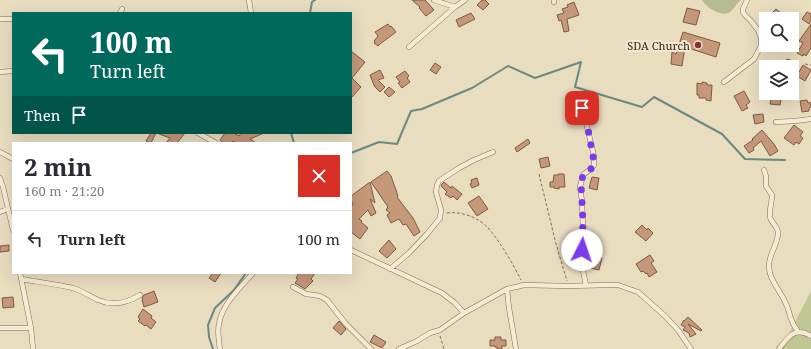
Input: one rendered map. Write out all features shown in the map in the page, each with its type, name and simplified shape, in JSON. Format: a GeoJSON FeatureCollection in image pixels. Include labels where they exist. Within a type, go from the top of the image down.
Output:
{"type":"FeatureCollection","features":[{"type":"Feature","properties":{"kind":"street"},"geometry":{"type":"LineString","coordinates":[[249,0],[251,12]]}},
{"type":"Feature","properties":{"kind":"street"},"geometry":{"type":"LineString","coordinates":[[434,0],[455,7]]}},
{"type":"Feature","properties":{"kind":"street"},"geometry":{"type":"LineString","coordinates":[[409,47],[465,0]]}},
{"type":"Feature","properties":{"kind":"street"},"geometry":{"type":"LineString","coordinates":[[724,82],[754,59],[761,46],[761,38],[758,30],[743,12],[747,0]]}},
{"type":"Feature","properties":{"kind":"street"},"geometry":{"type":"LineString","coordinates":[[0,19],[12,19]]}},
{"type":"Feature","properties":{"kind":"street"},"geometry":{"type":"LineString","coordinates":[[0,72],[12,71]]}},
{"type":"Feature","properties":{"kind":"street"},"geometry":{"type":"LineString","coordinates":[[574,94],[584,114],[594,156],[592,168],[583,175],[581,183],[583,231],[581,256],[586,285]]}},
{"type":"Feature","properties":{"kind":"street"},"geometry":{"type":"LineString","coordinates":[[776,122],[811,119]]}},
{"type":"Feature","properties":{"kind":"street"},"geometry":{"type":"LineString","coordinates":[[200,134],[214,142]]}},
{"type":"Feature","properties":{"kind":"street"},"geometry":{"type":"LineString","coordinates":[[0,152],[12,158]]}},
{"type":"Feature","properties":{"kind":"street"},"geometry":{"type":"LineString","coordinates":[[390,269],[409,253],[440,218],[441,210],[436,192],[439,181],[459,168],[480,157],[494,152]]}},
{"type":"Feature","properties":{"kind":"street"},"geometry":{"type":"LineString","coordinates":[[764,170],[766,176],[766,186],[772,195],[770,218],[777,227],[778,232],[769,263],[769,272],[783,296],[792,322],[798,332]]}},
{"type":"Feature","properties":{"kind":"street"},"geometry":{"type":"LineString","coordinates":[[0,178],[12,226]]}},
{"type":"Feature","properties":{"kind":"street"},"geometry":{"type":"LineString","coordinates":[[0,212],[8,210]]}},
{"type":"Feature","properties":{"kind":"street"},"geometry":{"type":"LineString","coordinates":[[352,250],[442,293],[456,304],[464,313]]}},
{"type":"Feature","properties":{"kind":"street"},"geometry":{"type":"LineString","coordinates":[[20,274],[34,349]]}},
{"type":"Feature","properties":{"kind":"street"},"geometry":{"type":"LineString","coordinates":[[220,349],[218,326],[221,314],[252,274]]}},
{"type":"Feature","properties":{"kind":"street"},"geometry":{"type":"LineString","coordinates":[[21,279],[72,288],[107,303],[121,303],[140,295]]}},
{"type":"Feature","properties":{"kind":"street"},"geometry":{"type":"LineString","coordinates":[[399,349],[417,341],[430,332],[440,330],[464,313],[507,289],[516,286],[609,284],[618,285],[638,292],[665,316],[678,330],[691,349]]}},
{"type":"Feature","properties":{"kind":"street"},"geometry":{"type":"LineString","coordinates":[[293,287],[306,294],[320,296],[327,300],[346,324],[372,349]]}},
{"type":"Feature","properties":{"kind":"street"},"geometry":{"type":"LineString","coordinates":[[507,289],[508,308],[516,349]]}},
{"type":"Feature","properties":{"kind":"street"},"geometry":{"type":"LineString","coordinates":[[0,328],[31,328]]}},
{"type":"Feature","properties":{"kind":"street"},"geometry":{"type":"LineString","coordinates":[[779,349],[791,334],[805,332],[811,336]]}},
{"type":"Feature","properties":{"kind":"path"},"geometry":{"type":"LineString","coordinates":[[805,64],[811,65]]}},
{"type":"Feature","properties":{"kind":"path"},"geometry":{"type":"LineString","coordinates":[[539,174],[568,286]]}},
{"type":"Feature","properties":{"kind":"path"},"geometry":{"type":"LineString","coordinates":[[441,214],[464,214],[477,220],[489,229],[513,265],[524,285]]}},
{"type":"Feature","properties":{"kind":"path"},"geometry":{"type":"LineString","coordinates":[[440,330],[444,349]]}},
{"type":"Feature","properties":{"kind":"green space"},"geometry":{"type":"Polygon","coordinates":[[[702,0],[741,0],[730,12],[722,14],[714,11],[702,0]]]}},
{"type":"Feature","properties":{"kind":"green space"},"geometry":{"type":"Polygon","coordinates":[[[811,291],[811,349],[781,349],[811,291]]]}},
{"type":"Feature","properties":{"kind":"building"},"geometry":{"type":"Polygon","coordinates":[[[412,0],[425,0],[434,10],[426,16],[419,8],[420,7],[412,0]]]}},
{"type":"Feature","properties":{"kind":"building"},"geometry":{"type":"Polygon","coordinates":[[[482,0],[485,0],[489,4],[483,10],[477,5],[482,0]]]}},
{"type":"Feature","properties":{"kind":"building"},"geometry":{"type":"Polygon","coordinates":[[[574,2],[579,15],[567,19],[569,31],[564,32],[561,20],[559,21],[557,15],[564,13],[562,9],[568,7],[567,5],[574,2]]]}},
{"type":"Feature","properties":{"kind":"building"},"geometry":{"type":"Polygon","coordinates":[[[687,8],[700,11],[696,25],[683,22],[687,8]]]}},
{"type":"Feature","properties":{"kind":"building"},"geometry":{"type":"Polygon","coordinates":[[[807,12],[811,14],[811,21],[809,24],[802,19],[807,12]]]}},
{"type":"Feature","properties":{"kind":"building"},"geometry":{"type":"Polygon","coordinates":[[[471,13],[475,19],[459,27],[456,20],[471,13]]]}},
{"type":"Feature","properties":{"kind":"building"},"geometry":{"type":"Polygon","coordinates":[[[388,24],[396,32],[378,46],[374,43],[378,36],[375,32],[388,24]]]}},
{"type":"Feature","properties":{"kind":"building"},"geometry":{"type":"Polygon","coordinates":[[[811,24],[811,48],[806,56],[804,54],[803,56],[797,53],[799,52],[803,43],[799,41],[811,24]]]}},
{"type":"Feature","properties":{"kind":"building"},"geometry":{"type":"Polygon","coordinates":[[[683,32],[720,43],[716,57],[685,47],[682,66],[671,64],[672,52],[676,54],[683,32]]]}},
{"type":"Feature","properties":{"kind":"building"},"geometry":{"type":"Polygon","coordinates":[[[352,52],[365,62],[352,78],[352,52]]]}},
{"type":"Feature","properties":{"kind":"building"},"geometry":{"type":"Polygon","coordinates":[[[435,63],[441,67],[436,74],[430,70],[435,63]]]}},
{"type":"Feature","properties":{"kind":"building"},"geometry":{"type":"Polygon","coordinates":[[[803,65],[811,70],[805,81],[799,77],[799,72],[803,65]]]}},
{"type":"Feature","properties":{"kind":"building"},"geometry":{"type":"Polygon","coordinates":[[[380,70],[384,78],[378,80],[385,87],[380,92],[374,86],[370,75],[380,70]]]}},
{"type":"Feature","properties":{"kind":"building"},"geometry":{"type":"Polygon","coordinates":[[[405,71],[409,76],[407,78],[410,82],[402,88],[396,77],[405,71]]]}},
{"type":"Feature","properties":{"kind":"building"},"geometry":{"type":"Polygon","coordinates":[[[352,78],[361,87],[352,97],[352,78]]]}},
{"type":"Feature","properties":{"kind":"building"},"geometry":{"type":"Polygon","coordinates":[[[702,82],[707,83],[707,85],[712,85],[711,101],[706,100],[706,98],[699,98],[699,95],[697,95],[697,83],[702,84],[702,82]]]}},
{"type":"Feature","properties":{"kind":"building"},"geometry":{"type":"Polygon","coordinates":[[[389,87],[395,92],[389,97],[384,92],[389,87]]]}},
{"type":"Feature","properties":{"kind":"building"},"geometry":{"type":"Polygon","coordinates":[[[744,91],[750,102],[746,105],[748,108],[742,111],[734,96],[744,91]]]}},
{"type":"Feature","properties":{"kind":"building"},"geometry":{"type":"Polygon","coordinates":[[[771,100],[781,100],[780,105],[770,104],[771,100]]]}},
{"type":"Feature","properties":{"kind":"building"},"geometry":{"type":"Polygon","coordinates":[[[807,100],[808,103],[810,102],[811,107],[809,108],[809,111],[802,112],[800,101],[807,100]]]}},
{"type":"Feature","properties":{"kind":"building"},"geometry":{"type":"Polygon","coordinates":[[[594,105],[596,112],[590,115],[588,106],[594,105]]]}},
{"type":"Feature","properties":{"kind":"building"},"geometry":{"type":"Polygon","coordinates":[[[763,114],[764,122],[755,124],[753,115],[763,114]]]}},
{"type":"Feature","properties":{"kind":"building"},"geometry":{"type":"Polygon","coordinates":[[[794,125],[803,132],[800,136],[803,138],[799,144],[796,142],[794,145],[784,138],[794,125]]]}},
{"type":"Feature","properties":{"kind":"building"},"geometry":{"type":"Polygon","coordinates":[[[762,130],[778,151],[770,156],[761,141],[753,148],[754,150],[749,153],[744,146],[753,140],[752,139],[762,130]]]}},
{"type":"Feature","properties":{"kind":"building"},"geometry":{"type":"Polygon","coordinates":[[[150,134],[156,134],[152,142],[146,141],[150,134]]]}},
{"type":"Feature","properties":{"kind":"building"},"geometry":{"type":"Polygon","coordinates":[[[159,134],[184,134],[178,142],[167,142],[170,138],[159,134]]]}},
{"type":"Feature","properties":{"kind":"building"},"geometry":{"type":"Polygon","coordinates":[[[224,134],[236,134],[239,136],[240,134],[262,134],[250,139],[254,142],[223,142],[220,140],[224,134]]]}},
{"type":"Feature","properties":{"kind":"building"},"geometry":{"type":"Polygon","coordinates":[[[528,139],[530,143],[517,152],[515,148],[528,139]]]}},
{"type":"Feature","properties":{"kind":"building"},"geometry":{"type":"Polygon","coordinates":[[[548,157],[550,166],[541,168],[539,159],[548,157]]]}},
{"type":"Feature","properties":{"kind":"building"},"geometry":{"type":"Polygon","coordinates":[[[387,171],[391,176],[398,196],[397,197],[413,218],[420,232],[414,236],[406,224],[403,225],[399,219],[391,223],[387,215],[390,213],[386,210],[388,207],[371,182],[387,171]]]}},
{"type":"Feature","properties":{"kind":"building"},"geometry":{"type":"Polygon","coordinates":[[[564,174],[565,187],[559,187],[559,189],[550,187],[550,182],[553,182],[554,175],[564,174]]]}},
{"type":"Feature","properties":{"kind":"building"},"geometry":{"type":"Polygon","coordinates":[[[592,177],[599,178],[597,190],[589,188],[592,177]]]}},
{"type":"Feature","properties":{"kind":"building"},"geometry":{"type":"Polygon","coordinates":[[[477,178],[479,185],[472,188],[470,184],[472,183],[471,180],[477,178]]]}},
{"type":"Feature","properties":{"kind":"building"},"geometry":{"type":"Polygon","coordinates":[[[370,182],[375,203],[370,199],[376,213],[371,216],[368,210],[359,219],[368,228],[360,239],[352,233],[352,195],[370,182]]]}},
{"type":"Feature","properties":{"kind":"building"},"geometry":{"type":"Polygon","coordinates":[[[444,182],[462,194],[457,200],[453,196],[451,198],[445,194],[447,192],[441,186],[444,182]]]}},
{"type":"Feature","properties":{"kind":"building"},"geometry":{"type":"Polygon","coordinates":[[[479,196],[488,209],[477,216],[468,203],[479,196]]]}},
{"type":"Feature","properties":{"kind":"building"},"geometry":{"type":"Polygon","coordinates":[[[642,225],[653,233],[646,241],[635,232],[642,225]]]}},
{"type":"Feature","properties":{"kind":"building"},"geometry":{"type":"Polygon","coordinates":[[[389,240],[396,249],[387,258],[379,251],[389,240]]]}},
{"type":"Feature","properties":{"kind":"building"},"geometry":{"type":"Polygon","coordinates":[[[9,245],[9,251],[0,252],[0,246],[9,245]]]}},
{"type":"Feature","properties":{"kind":"building"},"geometry":{"type":"Polygon","coordinates":[[[592,255],[602,258],[599,270],[586,267],[587,262],[591,262],[592,255]]]}},
{"type":"Feature","properties":{"kind":"building"},"geometry":{"type":"Polygon","coordinates":[[[650,255],[654,261],[651,263],[657,272],[649,277],[647,273],[646,274],[643,271],[641,272],[636,264],[650,255]]]}},
{"type":"Feature","properties":{"kind":"building"},"geometry":{"type":"Polygon","coordinates":[[[212,274],[220,274],[215,282],[209,278],[212,274]]]}},
{"type":"Feature","properties":{"kind":"building"},"geometry":{"type":"Polygon","coordinates":[[[298,274],[314,274],[311,279],[313,281],[305,289],[295,283],[298,279],[296,278],[298,274]]]}},
{"type":"Feature","properties":{"kind":"building"},"geometry":{"type":"Polygon","coordinates":[[[154,291],[158,302],[144,307],[142,298],[144,295],[154,291]]]}},
{"type":"Feature","properties":{"kind":"building"},"geometry":{"type":"Polygon","coordinates":[[[13,297],[14,307],[3,308],[2,298],[13,297]]]}},
{"type":"Feature","properties":{"kind":"building"},"geometry":{"type":"Polygon","coordinates":[[[143,309],[152,316],[151,318],[156,322],[151,329],[138,321],[140,319],[138,317],[143,309]]]}},
{"type":"Feature","properties":{"kind":"building"},"geometry":{"type":"Polygon","coordinates":[[[688,317],[702,330],[701,331],[688,324],[696,334],[690,337],[689,333],[683,330],[685,327],[681,325],[688,317]]]}},
{"type":"Feature","properties":{"kind":"building"},"geometry":{"type":"Polygon","coordinates":[[[339,321],[346,329],[341,335],[333,328],[339,321]]]}},
{"type":"Feature","properties":{"kind":"building"},"geometry":{"type":"Polygon","coordinates":[[[374,335],[386,342],[382,348],[370,342],[374,335]]]}},
{"type":"Feature","properties":{"kind":"building"},"geometry":{"type":"Polygon","coordinates":[[[495,337],[501,337],[501,340],[506,340],[506,346],[502,346],[502,349],[497,349],[495,346],[490,346],[490,340],[495,340],[495,337]]]}},
{"type":"Feature","properties":{"kind":"waterway"},"geometry":{"type":"LineString","coordinates":[[310,12],[312,2],[315,0]]}},
{"type":"Feature","properties":{"kind":"waterway"},"geometry":{"type":"LineString","coordinates":[[352,153],[379,142],[397,144],[411,111],[422,109],[472,88],[508,66],[535,78],[581,62],[575,87],[642,107],[654,97],[722,134],[745,159],[785,160]]}},
{"type":"Feature","properties":{"kind":"waterway"},"geometry":{"type":"LineString","coordinates":[[291,134],[294,142]]}},
{"type":"Feature","properties":{"kind":"waterway"},"geometry":{"type":"LineString","coordinates":[[213,349],[209,337],[208,325],[215,308],[234,290],[245,274]]}},
{"type":"Feature","properties":{"kind":"place","name":"SDA Church"},"geometry":{"type":"Point","coordinates":[698,45]}},
{"type":"Feature","properties":{"kind":"route"},"geometry":{"type":"LineString","coordinates":[[582,108],[594,156],[594,165],[583,175],[581,183],[583,221],[582,250]]}}]}
